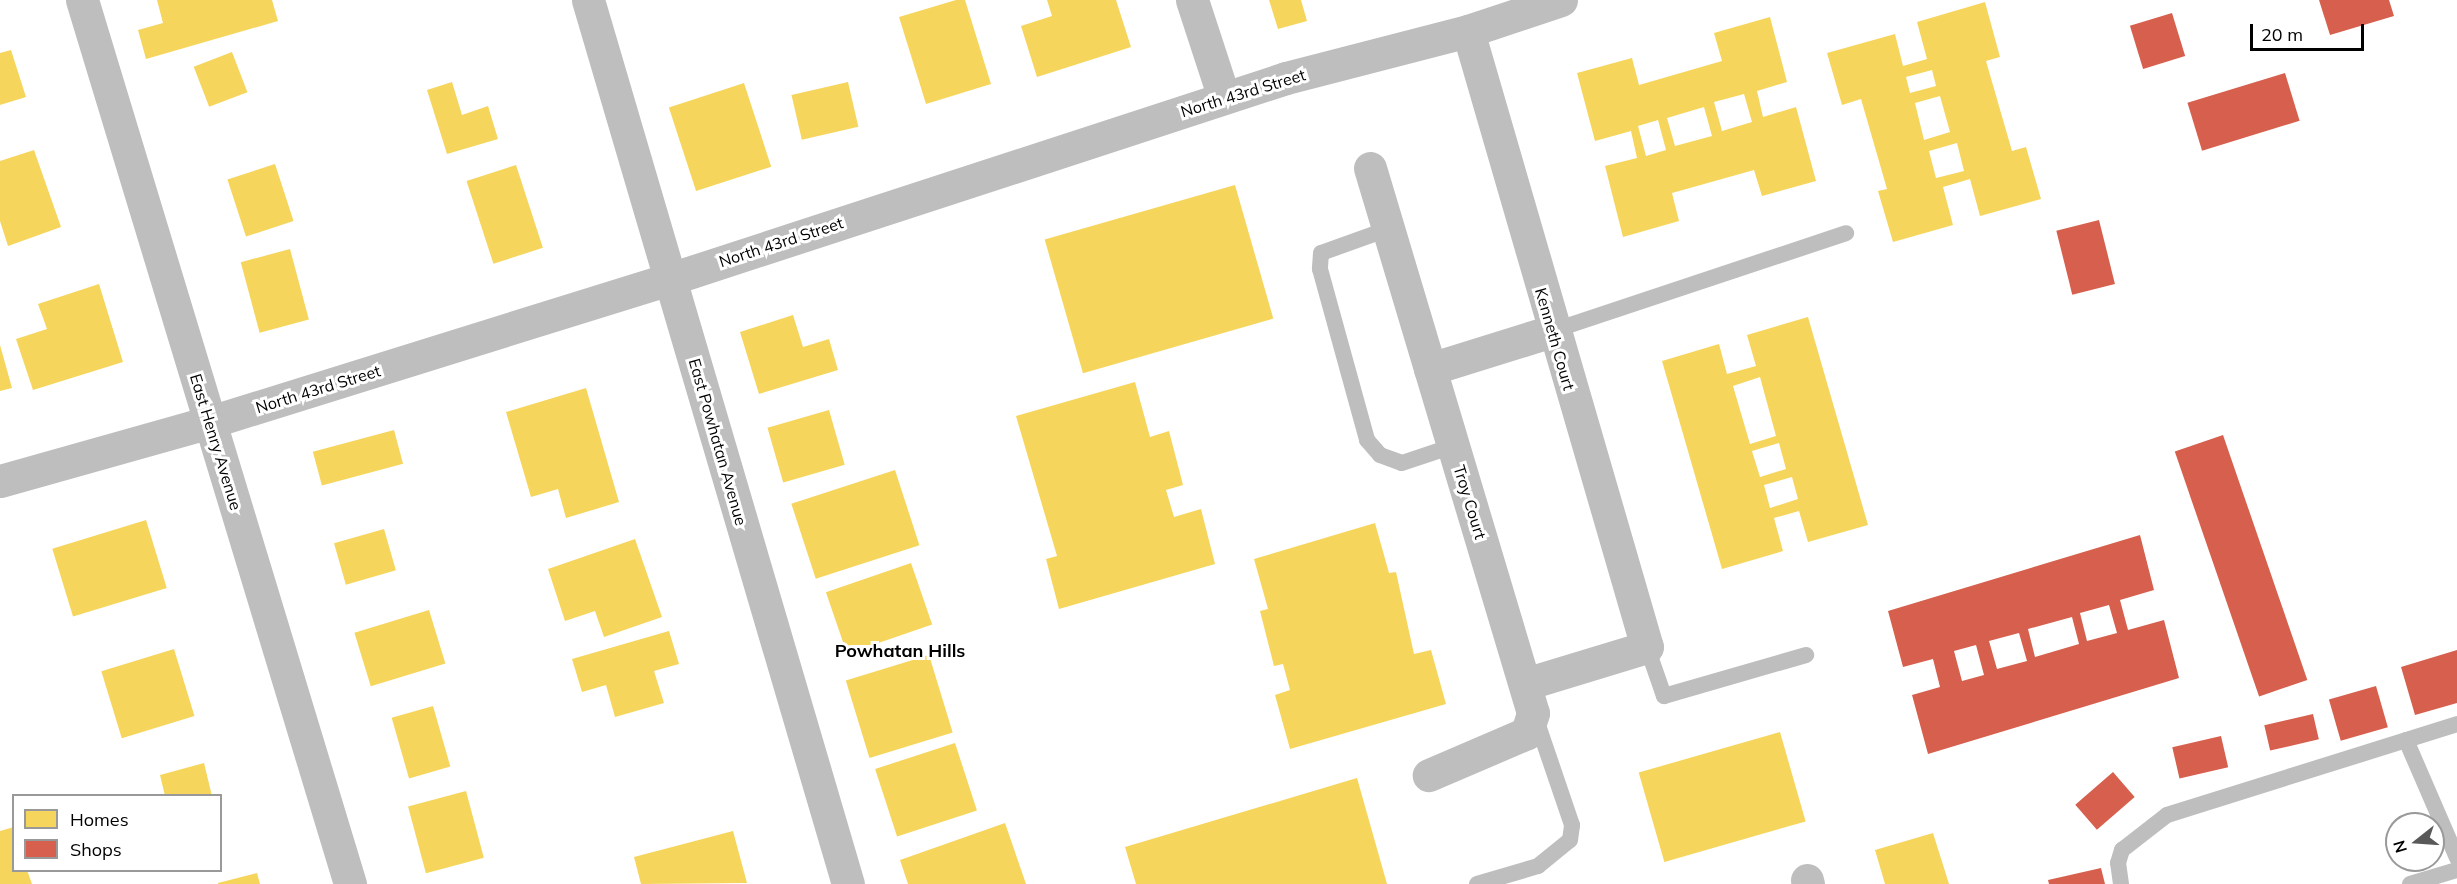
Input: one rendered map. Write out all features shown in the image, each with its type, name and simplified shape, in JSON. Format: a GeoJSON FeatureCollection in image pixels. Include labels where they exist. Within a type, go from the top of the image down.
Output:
{"type":"FeatureCollection","features":[{"type":"Feature","properties":{"kind":"street","name":"East Henry Avenue"},"geometry":{"type":"LineString","coordinates":[[82,0],[350,884]]}},
{"type":"Feature","properties":{"kind":"street","name":"East Powhatan Avenue"},"geometry":{"type":"LineString","coordinates":[[588,0],[848,884]]}},
{"type":"Feature","properties":{"kind":"street"},"geometry":{"type":"LineString","coordinates":[[1192,0],[1224,98]]}},
{"type":"Feature","properties":{"kind":"street","name":"North 43rd Street"},"geometry":{"type":"LineString","coordinates":[[0,481],[210,422],[670,279],[1224,98],[1468,31],[1561,0]]}},
{"type":"Feature","properties":{"kind":"street","name":"Kenneth Court"},"geometry":{"type":"LineString","coordinates":[[1468,31],[1552,331],[1647,647]]}},
{"type":"Feature","properties":{"kind":"street","name":"Troy Court"},"geometry":{"type":"LineString","coordinates":[[1370,168],[1529,698]]}},
{"type":"Feature","properties":{"kind":"street"},"geometry":{"type":"LineString","coordinates":[[1430,369],[1552,331]]}},
{"type":"Feature","properties":{"kind":"street"},"geometry":{"type":"LineString","coordinates":[[1429,775],[1527,733],[1529,698],[1647,647]]}},
{"type":"Feature","properties":{"kind":"lane"},"geometry":{"type":"LineString","coordinates":[[1388,229],[1321,253],[1320,269],[1367,440],[1380,455],[1402,463],[1453,446]]}},
{"type":"Feature","properties":{"kind":"lane"},"geometry":{"type":"LineString","coordinates":[[1552,331],[1846,233]]}},
{"type":"Feature","properties":{"kind":"lane"},"geometry":{"type":"LineString","coordinates":[[1647,647],[1664,696],[1806,655]]}},
{"type":"Feature","properties":{"kind":"lane"},"geometry":{"type":"LineString","coordinates":[[1477,884],[1538,866],[1570,840],[1572,825],[1529,698]]}},
{"type":"Feature","properties":{"kind":"lane"},"geometry":{"type":"LineString","coordinates":[[2121,884],[2118,863],[2122,850],[2167,815],[2457,724]]}},
{"type":"Feature","properties":{"kind":"lane"},"geometry":{"type":"LineString","coordinates":[[2406,740],[2457,858]]}},
{"type":"Feature","properties":{"kind":"lane"},"geometry":{"type":"LineString","coordinates":[[2410,884],[2457,870]]}},
{"type":"Feature","properties":{"kind":"building: Homes"},"geometry":{"type":"Polygon","coordinates":[[[157,0],[272,0],[278,21],[146,59],[138,30],[163,23],[157,0]]]}},
{"type":"Feature","properties":{"kind":"building: Homes"},"geometry":{"type":"Polygon","coordinates":[[[956,0],[965,0],[991,84],[926,104],[899,17],[956,0]]]}},
{"type":"Feature","properties":{"kind":"building: Homes"},"geometry":{"type":"Polygon","coordinates":[[[1047,0],[1116,0],[1131,47],[1037,77],[1021,26],[1052,16],[1047,0]]]}},
{"type":"Feature","properties":{"kind":"building: Homes"},"geometry":{"type":"Polygon","coordinates":[[[1269,0],[1301,0],[1307,21],[1278,29],[1269,0]]]}},
{"type":"Feature","properties":{"kind":"building: Homes"},"geometry":{"type":"Polygon","coordinates":[[[1985,2],[2000,57],[1986,61],[2012,151],[2026,147],[2041,199],[1980,216],[1970,179],[1943,187],[1953,225],[1893,242],[1878,191],[1887,189],[1861,99],[1842,105],[1827,53],[1895,34],[1903,66],[1927,59],[1917,22],[1985,2]],[[1932,70],[1906,77],[1910,93],[1936,86],[1932,70]],[[1940,96],[1915,103],[1924,140],[1950,132],[1940,96]],[[1957,143],[1929,151],[1936,178],[1964,171],[1957,143]]]}},
{"type":"Feature","properties":{"kind":"building: Homes"},"geometry":{"type":"Polygon","coordinates":[[[1770,17],[1787,82],[1757,91],[1763,117],[1796,107],[1816,181],[1762,196],[1754,170],[1672,193],[1679,221],[1623,237],[1605,166],[1637,158],[1631,131],[1595,141],[1577,73],[1632,58],[1639,85],[1722,61],[1714,33],[1770,17]],[[1744,94],[1714,102],[1722,131],[1752,122],[1744,94]],[[1704,107],[1667,118],[1675,146],[1712,136],[1704,107]],[[1658,120],[1638,126],[1646,156],[1666,150],[1658,120]]]}},
{"type":"Feature","properties":{"kind":"building: Homes"},"geometry":{"type":"Polygon","coordinates":[[[11,50],[26,97],[0,105],[0,53],[11,50]]]}},
{"type":"Feature","properties":{"kind":"building: Homes"},"geometry":{"type":"Polygon","coordinates":[[[232,52],[247,92],[209,107],[194,67],[232,52]]]}},
{"type":"Feature","properties":{"kind":"building: Homes"},"geometry":{"type":"Polygon","coordinates":[[[452,82],[462,115],[488,106],[498,139],[447,154],[427,90],[452,82]]]}},
{"type":"Feature","properties":{"kind":"building: Homes"},"geometry":{"type":"Polygon","coordinates":[[[848,82],[858,127],[802,140],[791,95],[848,82]]]}},
{"type":"Feature","properties":{"kind":"building: Homes"},"geometry":{"type":"Polygon","coordinates":[[[744,83],[771,167],[696,191],[669,107],[744,83]]]}},
{"type":"Feature","properties":{"kind":"building: Homes"},"geometry":{"type":"Polygon","coordinates":[[[34,150],[61,227],[8,246],[0,221],[0,161],[34,150]]]}},
{"type":"Feature","properties":{"kind":"building: Homes"},"geometry":{"type":"Polygon","coordinates":[[[275,164],[294,221],[246,237],[227,179],[275,164]]]}},
{"type":"Feature","properties":{"kind":"building: Homes"},"geometry":{"type":"Polygon","coordinates":[[[516,165],[543,248],[493,264],[467,181],[516,165]]]}},
{"type":"Feature","properties":{"kind":"building: Homes"},"geometry":{"type":"Polygon","coordinates":[[[1235,185],[1273,319],[1083,373],[1045,240],[1235,185]]]}},
{"type":"Feature","properties":{"kind":"building: Homes"},"geometry":{"type":"Polygon","coordinates":[[[290,249],[309,320],[260,333],[241,262],[290,249]]]}},
{"type":"Feature","properties":{"kind":"building: Homes"},"geometry":{"type":"Polygon","coordinates":[[[99,284],[123,362],[33,390],[16,339],[47,329],[38,304],[99,284]]]}},
{"type":"Feature","properties":{"kind":"building: Homes"},"geometry":{"type":"Polygon","coordinates":[[[793,315],[803,347],[829,339],[838,370],[759,394],[740,332],[793,315]]]}},
{"type":"Feature","properties":{"kind":"building: Homes"},"geometry":{"type":"Polygon","coordinates":[[[1808,317],[1868,525],[1808,542],[1799,511],[1774,518],[1783,551],[1722,569],[1662,361],[1719,344],[1727,374],[1756,366],[1747,335],[1808,317]],[[1760,377],[1733,386],[1750,444],[1776,436],[1760,377]],[[1779,443],[1752,451],[1760,477],[1786,469],[1779,443]],[[1792,477],[1764,485],[1770,508],[1798,499],[1792,477]]]}},
{"type":"Feature","properties":{"kind":"building: Homes"},"geometry":{"type":"Polygon","coordinates":[[[0,345],[12,388],[0,391],[0,345]]]}},
{"type":"Feature","properties":{"kind":"building: Homes"},"geometry":{"type":"Polygon","coordinates":[[[1135,382],[1150,437],[1169,431],[1183,485],[1166,490],[1174,517],[1201,509],[1215,564],[1059,609],[1046,559],[1057,556],[1016,416],[1135,382]]]}},
{"type":"Feature","properties":{"kind":"building: Homes"},"geometry":{"type":"Polygon","coordinates":[[[586,388],[619,502],[566,518],[558,489],[531,497],[506,412],[586,388]]]}},
{"type":"Feature","properties":{"kind":"building: Homes"},"geometry":{"type":"Polygon","coordinates":[[[829,410],[845,465],[783,482],[767,428],[829,410]]]}},
{"type":"Feature","properties":{"kind":"building: Homes"},"geometry":{"type":"Polygon","coordinates":[[[394,430],[403,464],[322,486],[313,452],[394,430]]]}},
{"type":"Feature","properties":{"kind":"building: Homes"},"geometry":{"type":"Polygon","coordinates":[[[895,470],[919,545],[816,579],[791,504],[895,470]]]}},
{"type":"Feature","properties":{"kind":"building: Homes"},"geometry":{"type":"Polygon","coordinates":[[[146,520],[167,588],[73,617],[52,549],[146,520]]]}},
{"type":"Feature","properties":{"kind":"building: Homes"},"geometry":{"type":"Polygon","coordinates":[[[1375,523],[1389,573],[1396,572],[1414,654],[1431,650],[1446,704],[1290,749],[1275,695],[1290,690],[1283,664],[1274,666],[1260,611],[1268,609],[1254,559],[1375,523]]]}},
{"type":"Feature","properties":{"kind":"building: Homes"},"geometry":{"type":"Polygon","coordinates":[[[384,529],[396,570],[346,585],[334,543],[384,529]]]}},
{"type":"Feature","properties":{"kind":"building: Homes"},"geometry":{"type":"Polygon","coordinates":[[[635,539],[662,617],[604,637],[595,611],[565,621],[548,569],[635,539]]]}},
{"type":"Feature","properties":{"kind":"building: Homes"},"geometry":{"type":"Polygon","coordinates":[[[911,563],[932,624],[847,654],[826,592],[911,563]]]}},
{"type":"Feature","properties":{"kind":"building: Homes"},"geometry":{"type":"Polygon","coordinates":[[[429,610],[445,664],[371,686],[354,633],[429,610]]]}},
{"type":"Feature","properties":{"kind":"building: Homes"},"geometry":{"type":"Polygon","coordinates":[[[669,631],[679,664],[654,671],[664,703],[615,717],[606,685],[582,692],[572,659],[669,631]]]}},
{"type":"Feature","properties":{"kind":"building: Homes"},"geometry":{"type":"Polygon","coordinates":[[[174,649],[194,716],[122,738],[101,671],[174,649]]]}},
{"type":"Feature","properties":{"kind":"building: Homes"},"geometry":{"type":"Polygon","coordinates":[[[929,655],[953,732],[869,758],[846,680],[929,655]]]}},
{"type":"Feature","properties":{"kind":"building: Homes"},"geometry":{"type":"Polygon","coordinates":[[[433,706],[450,767],[409,778],[392,718],[433,706]]]}},
{"type":"Feature","properties":{"kind":"building: Homes"},"geometry":{"type":"Polygon","coordinates":[[[1780,732],[1806,821],[1664,862],[1639,773],[1780,732]]]}},
{"type":"Feature","properties":{"kind":"building: Homes"},"geometry":{"type":"Polygon","coordinates":[[[955,743],[977,811],[897,836],[875,769],[955,743]]]}},
{"type":"Feature","properties":{"kind":"building: Homes"},"geometry":{"type":"Polygon","coordinates":[[[204,763],[212,794],[165,794],[160,775],[204,763]]]}},
{"type":"Feature","properties":{"kind":"building: Homes"},"geometry":{"type":"Polygon","coordinates":[[[1357,778],[1387,884],[1136,884],[1125,847],[1357,778]]]}},
{"type":"Feature","properties":{"kind":"building: Homes"},"geometry":{"type":"Polygon","coordinates":[[[466,791],[484,858],[426,873],[408,807],[466,791]]]}},
{"type":"Feature","properties":{"kind":"building: Homes"},"geometry":{"type":"Polygon","coordinates":[[[1005,823],[1026,884],[908,884],[900,860],[1005,823]]]}},
{"type":"Feature","properties":{"kind":"building: Homes"},"geometry":{"type":"Polygon","coordinates":[[[12,828],[12,872],[28,872],[32,884],[0,884],[0,831],[12,828]]]}},
{"type":"Feature","properties":{"kind":"building: Homes"},"geometry":{"type":"Polygon","coordinates":[[[733,831],[747,883],[641,884],[634,857],[733,831]]]}},
{"type":"Feature","properties":{"kind":"building: Homes"},"geometry":{"type":"Polygon","coordinates":[[[1933,833],[1949,884],[1885,884],[1875,850],[1933,833]]]}},
{"type":"Feature","properties":{"kind":"building: Homes"},"geometry":{"type":"Polygon","coordinates":[[[257,873],[260,884],[218,884],[218,883],[257,873]]]}},
{"type":"Feature","properties":{"kind":"building: Shops"},"geometry":{"type":"Polygon","coordinates":[[[2319,0],[2389,0],[2394,16],[2330,35],[2319,0]]]}},
{"type":"Feature","properties":{"kind":"building: Shops"},"geometry":{"type":"Polygon","coordinates":[[[2172,13],[2185,56],[2143,69],[2130,26],[2172,13]]]}},
{"type":"Feature","properties":{"kind":"building: Shops"},"geometry":{"type":"Polygon","coordinates":[[[2285,73],[2300,121],[2202,151],[2187,103],[2285,73]]]}},
{"type":"Feature","properties":{"kind":"building: Shops"},"geometry":{"type":"Polygon","coordinates":[[[2099,220],[2115,284],[2072,295],[2056,231],[2099,220]]]}},
{"type":"Feature","properties":{"kind":"building: Shops"},"geometry":{"type":"Polygon","coordinates":[[[2223,435],[2307,680],[2259,696],[2175,452],[2223,435]]]}},
{"type":"Feature","properties":{"kind":"building: Shops"},"geometry":{"type":"Polygon","coordinates":[[[2140,535],[2154,590],[2120,600],[2128,630],[2164,620],[2179,678],[1928,754],[1912,695],[1940,687],[1933,659],[1903,667],[1888,611],[2140,535]],[[2109,605],[2080,613],[2087,641],[2117,633],[2109,605]],[[2072,617],[2028,629],[2035,657],[2079,644],[2072,617]],[[2019,633],[1989,641],[1997,669],[2027,661],[2019,633]],[[1976,645],[1954,651],[1962,681],[1984,675],[1976,645]]]}},
{"type":"Feature","properties":{"kind":"building: Shops"},"geometry":{"type":"Polygon","coordinates":[[[2457,650],[2457,703],[2415,715],[2401,667],[2457,650]]]}},
{"type":"Feature","properties":{"kind":"building: Shops"},"geometry":{"type":"Polygon","coordinates":[[[2376,686],[2388,727],[2341,741],[2329,700],[2376,686]]]}},
{"type":"Feature","properties":{"kind":"building: Shops"},"geometry":{"type":"Polygon","coordinates":[[[2313,714],[2319,739],[2270,751],[2264,725],[2313,714]]]}},
{"type":"Feature","properties":{"kind":"building: Shops"},"geometry":{"type":"Polygon","coordinates":[[[2221,736],[2228,767],[2179,778],[2172,747],[2221,736]]]}},
{"type":"Feature","properties":{"kind":"building: Shops"},"geometry":{"type":"Polygon","coordinates":[[[2113,772],[2135,797],[2097,830],[2075,805],[2113,772]]]}},
{"type":"Feature","properties":{"kind":"building: Shops"},"geometry":{"type":"Polygon","coordinates":[[[2101,868],[2105,884],[2049,884],[2048,880],[2101,868]]]}},
{"type":"Feature","properties":{"kind":"district","name":"Powhatan Hills"},"geometry":{"type":"Point","coordinates":[900,651]}}]}
